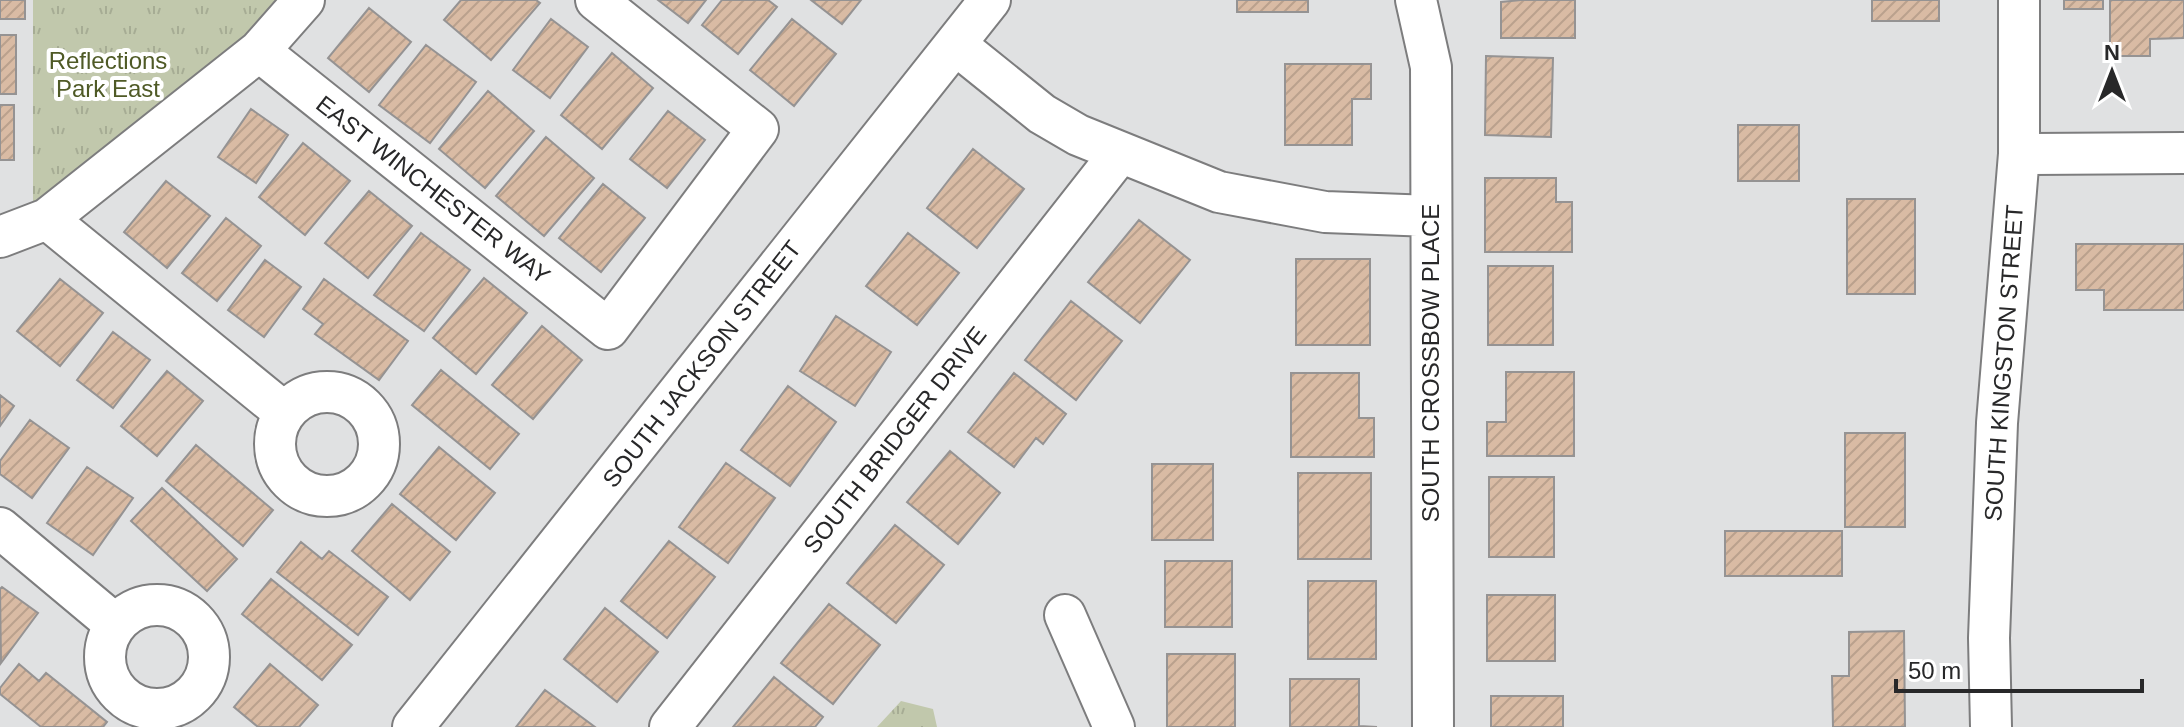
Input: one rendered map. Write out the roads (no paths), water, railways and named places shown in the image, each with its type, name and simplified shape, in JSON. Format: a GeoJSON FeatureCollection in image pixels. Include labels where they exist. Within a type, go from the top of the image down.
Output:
{"type":"FeatureCollection","features":[{"type":"Feature","properties":{"kind":"street"},"geometry":{"type":"LineString","coordinates":[[0,237],[47,219],[259,51],[304,0]]}},
{"type":"Feature","properties":{"kind":"street","name":"EAST WINCHESTER WAY"},"geometry":{"type":"LineString","coordinates":[[259,51],[608,329],[758,129],[596,0]]}},
{"type":"Feature","properties":{"kind":"street","name":"SOUTH JACKSON STREET"},"geometry":{"type":"LineString","coordinates":[[413,727],[990,0]]}},
{"type":"Feature","properties":{"kind":"street","name":"SOUTH CROSSBOW PLACE"},"geometry":{"type":"LineString","coordinates":[[1416,0],[1431,67],[1433,727]]}},
{"type":"Feature","properties":{"kind":"street","name":"SOUTH KINGSTON STREET"},"geometry":{"type":"LineString","coordinates":[[1991,727],[1989,638],[1997,423],[2019,154],[2019,0]]}},
{"type":"Feature","properties":{"kind":"street"},"geometry":{"type":"LineString","coordinates":[[955,44],[1042,114],[1078,135],[1219,192],[1325,212],[1431,216]]}},
{"type":"Feature","properties":{"kind":"street","name":"SOUTH BRIDGER DRIVE"},"geometry":{"type":"LineString","coordinates":[[670,727],[1120,153]]}},
{"type":"Feature","properties":{"kind":"street"},"geometry":{"type":"LineString","coordinates":[[2019,154],[2184,153]]}},
{"type":"Feature","properties":{"kind":"street"},"geometry":{"type":"LineString","coordinates":[[47,219],[285,413]]}},
{"type":"Feature","properties":{"kind":"street"},"geometry":{"type":"LineString","coordinates":[[0,528],[116,625]]}},
{"type":"Feature","properties":{"kind":"street"},"geometry":{"type":"LineString","coordinates":[[1065,615],[1114,727]]}},
{"type":"Feature","properties":{"kind":"park label","name":"Reflections Park East"},"geometry":{"type":"Point","coordinates":[108,75]}}]}
